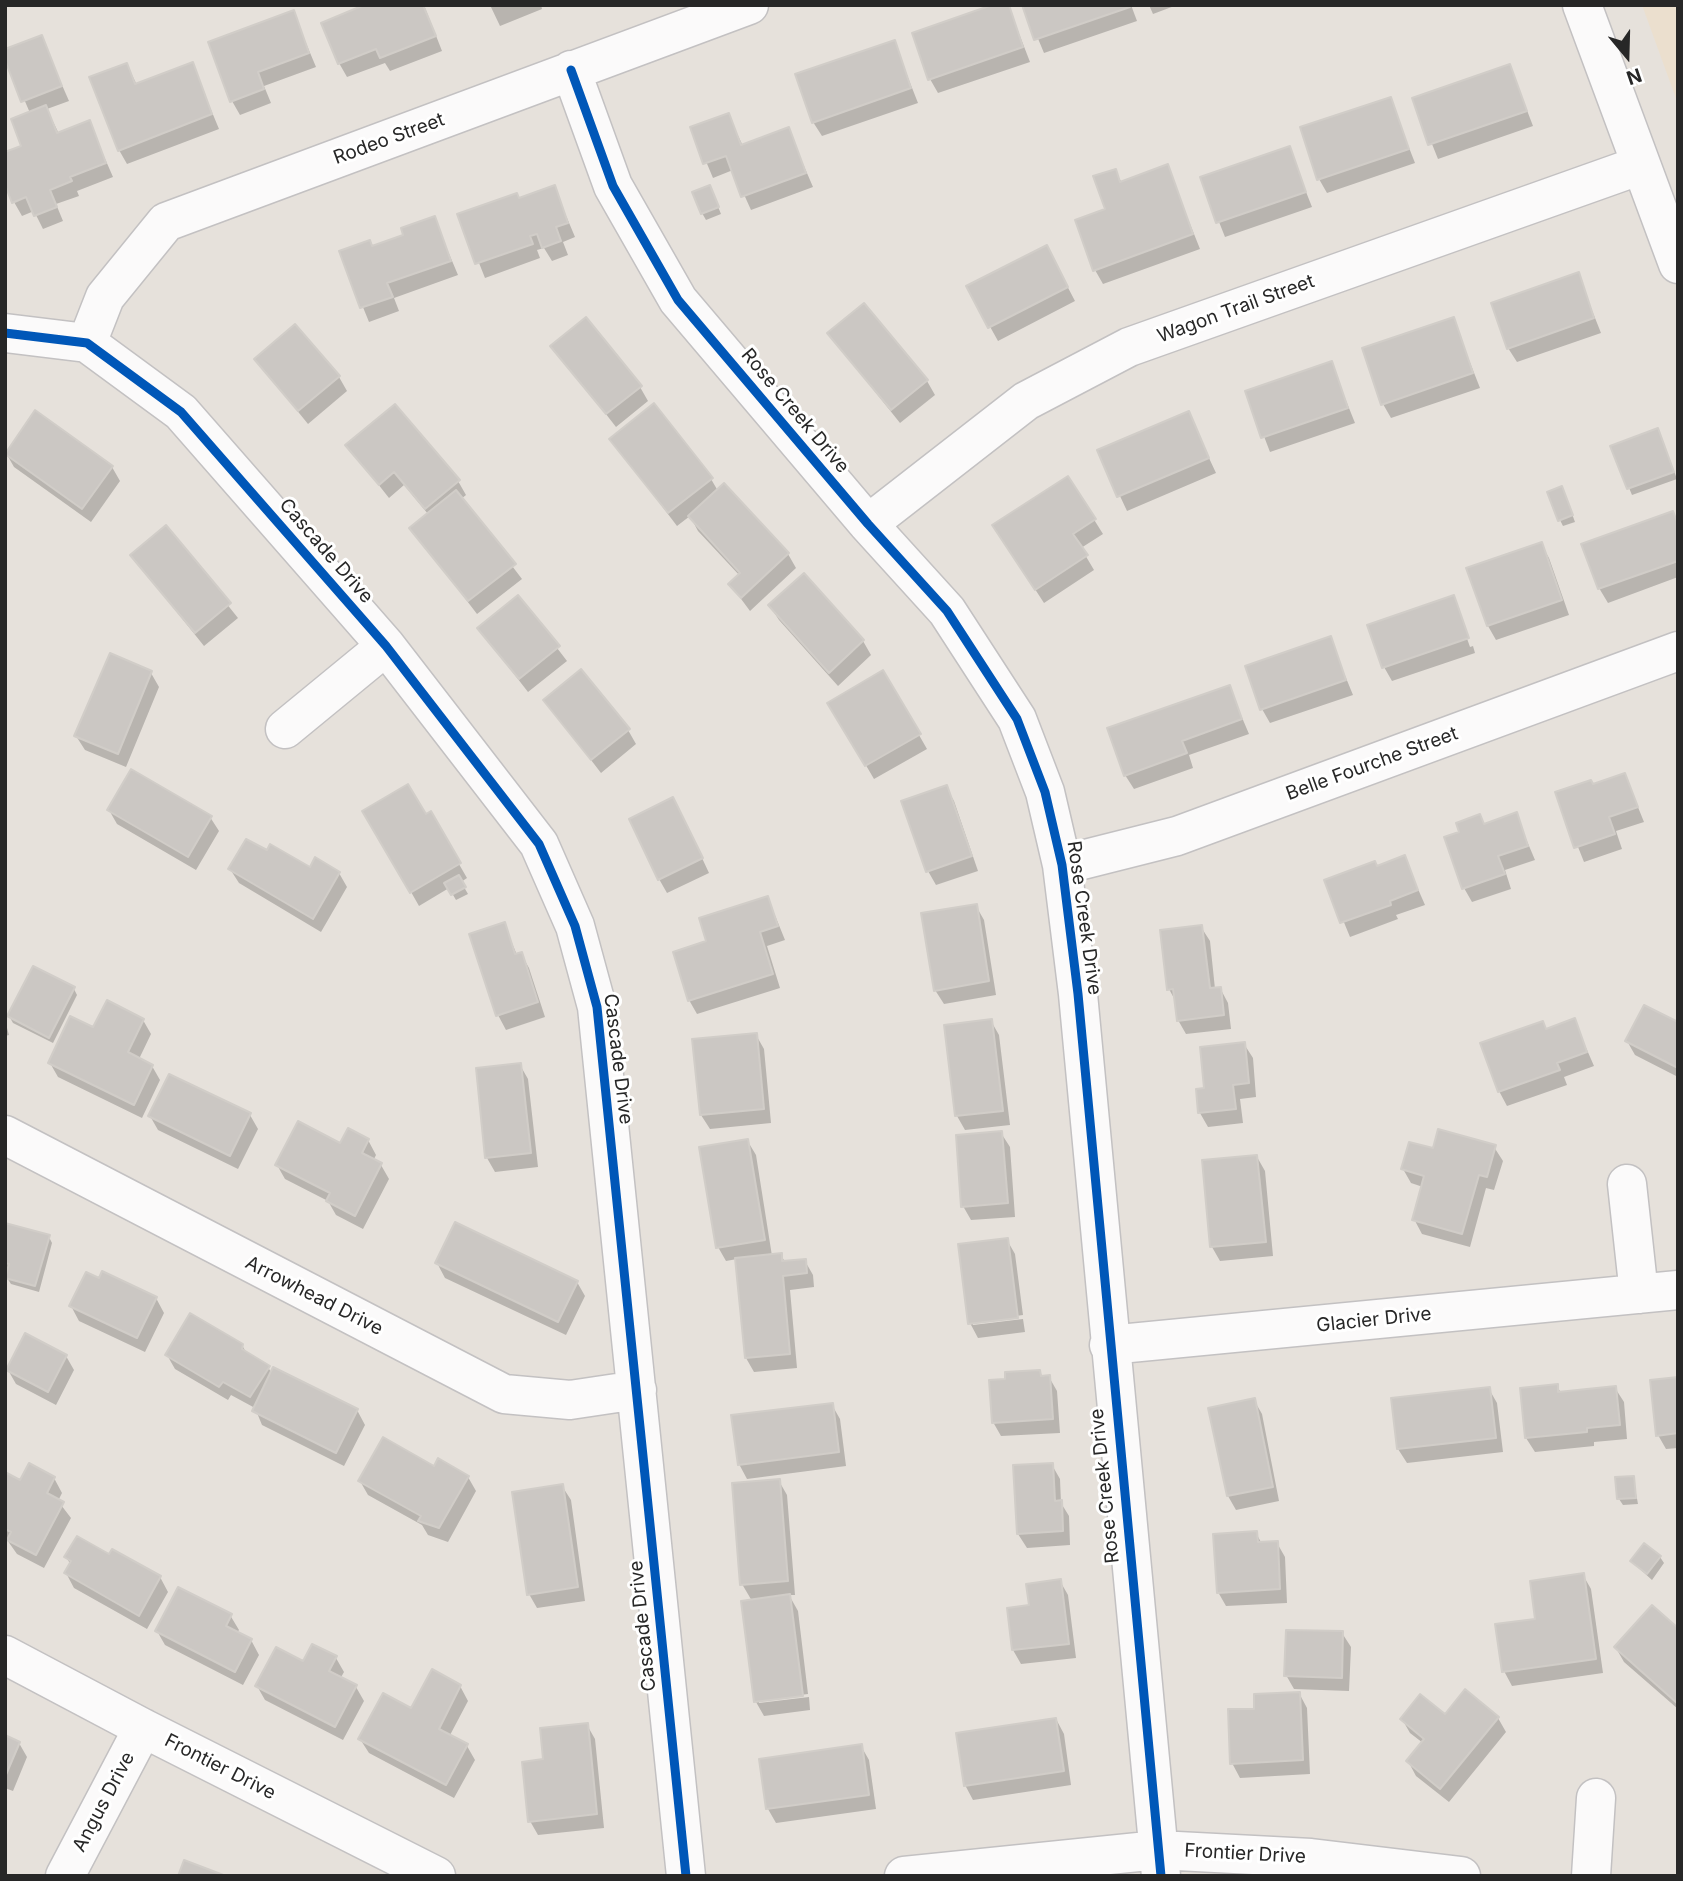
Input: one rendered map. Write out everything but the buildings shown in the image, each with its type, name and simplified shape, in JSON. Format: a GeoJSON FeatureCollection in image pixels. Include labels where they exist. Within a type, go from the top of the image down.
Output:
{"type":"FeatureCollection","features":[{"type":"Feature","properties":{"kind":"street","name":"Rodeo Street"},"geometry":{"type":"LineString","coordinates":[[87,343],[105,297],[166,222],[749,5]]}},
{"type":"Feature","properties":{"kind":"street"},"geometry":{"type":"LineString","coordinates":[[1582,5],[1678,264]]}},
{"type":"Feature","properties":{"kind":"street","name":"Rose Creek Drive"},"geometry":{"type":"LineString","coordinates":[[571,70],[613,186],[678,300],[868,524],[947,611],[1017,719],[1045,792],[1062,865],[1078,994],[1109,1345],[1160,1863]]}},
{"type":"Feature","properties":{"kind":"street","name":"Wagon Trail Street"},"geometry":{"type":"LineString","coordinates":[[868,524],[1026,401],[1129,347],[1641,165]]}},
{"type":"Feature","properties":{"kind":"street","name":"Cascade Drive"},"geometry":{"type":"LineString","coordinates":[[5,332],[87,343],[181,412],[386,646],[539,844],[575,926],[597,1007],[685,1876]]}},
{"type":"Feature","properties":{"kind":"street"},"geometry":{"type":"LineString","coordinates":[[285,729],[386,646]]}},
{"type":"Feature","properties":{"kind":"street","name":"Belle Fourche Street"},"geometry":{"type":"LineString","coordinates":[[1062,865],[1177,836],[1678,651]]}},
{"type":"Feature","properties":{"kind":"street","name":"Arrowhead Drive"},"geometry":{"type":"LineString","coordinates":[[5,1136],[504,1394],[570,1400],[637,1390]]}},
{"type":"Feature","properties":{"kind":"street"},"geometry":{"type":"LineString","coordinates":[[1627,1184],[1639,1294]]}},
{"type":"Feature","properties":{"kind":"street","name":"Glacier Drive"},"geometry":{"type":"LineString","coordinates":[[1109,1345],[1678,1290]]}},
{"type":"Feature","properties":{"kind":"street","name":"Frontier Drive"},"geometry":{"type":"LineString","coordinates":[[5,1655],[436,1876]]}},
{"type":"Feature","properties":{"kind":"street","name":"Angus Drive"},"geometry":{"type":"LineString","coordinates":[[65,1876],[143,1728]]}},
{"type":"Feature","properties":{"kind":"street"},"geometry":{"type":"LineString","coordinates":[[1591,1876],[1596,1798]]}},
{"type":"Feature","properties":{"kind":"street","name":"Frontier Drive"},"geometry":{"type":"LineString","coordinates":[[904,1876],[1311,1858],[1461,1876]]}},
{"type":"Feature","properties":{"kind":"shaded area"},"geometry":{"type":"Polygon","coordinates":[[[1642,5],[1678,5],[1678,104],[1642,5]]]}},
{"type":"Feature","properties":{"kind":"cycle path"},"geometry":{"type":"LineString","coordinates":[[571,70],[613,186],[678,300],[868,524],[947,611],[1017,719],[1045,792],[1062,865],[1078,994],[1161,1876]]}},
{"type":"Feature","properties":{"kind":"cycle path"},"geometry":{"type":"LineString","coordinates":[[5,333],[87,343],[181,412],[386,646],[539,844],[575,926],[597,1007],[686,1876]]}}]}
